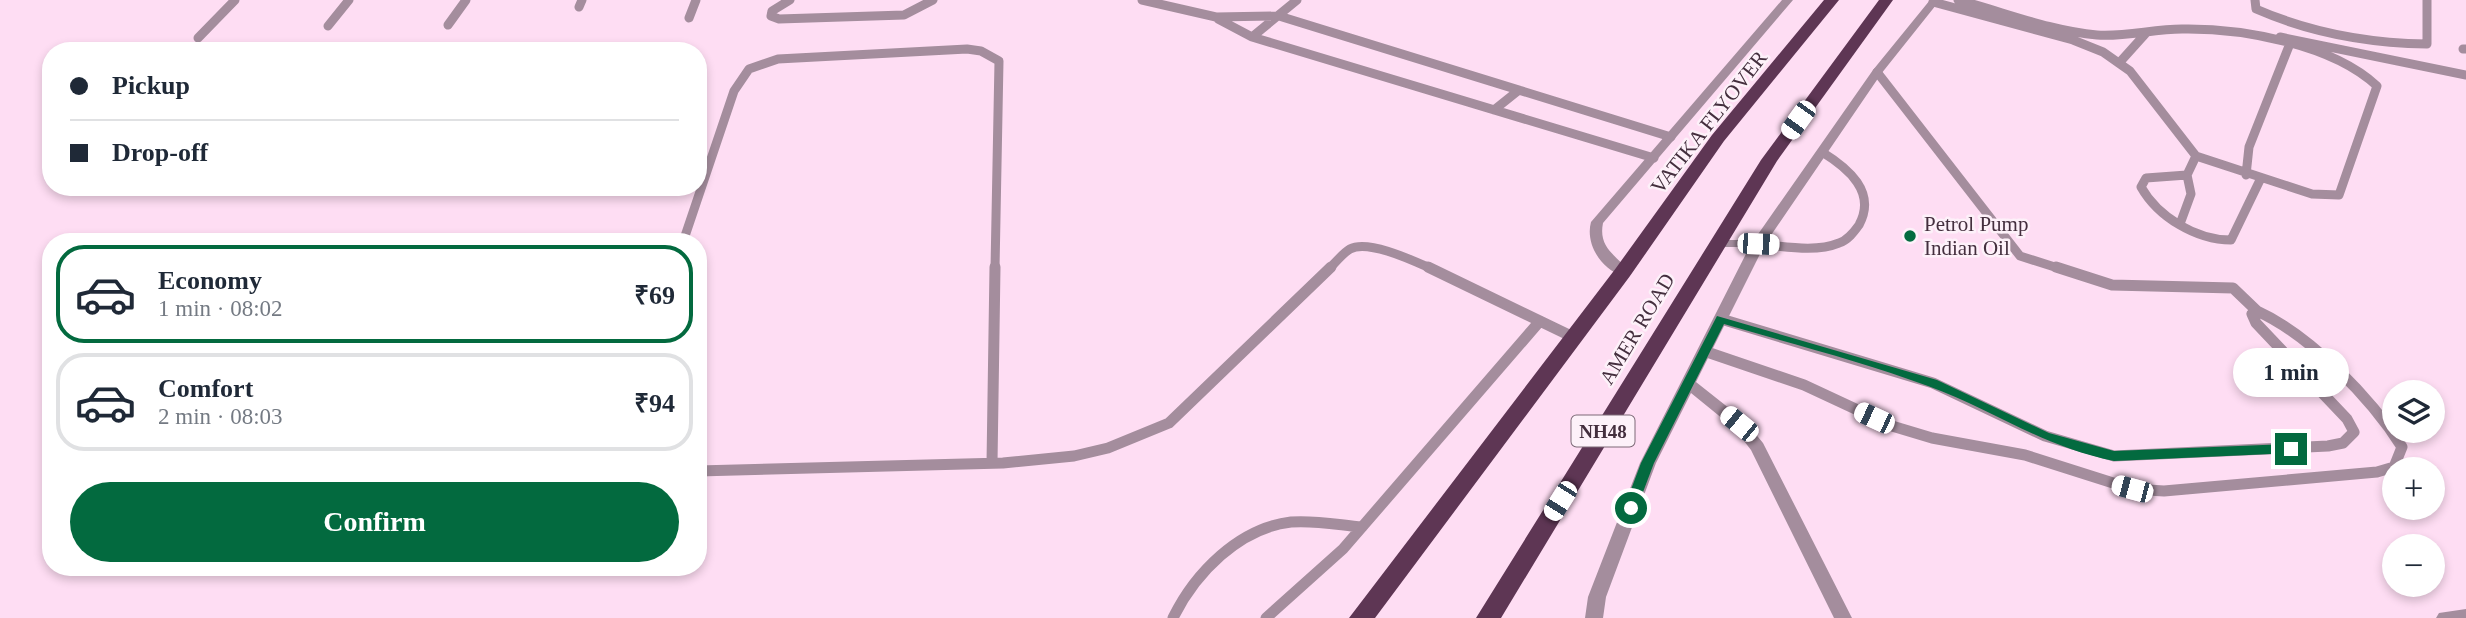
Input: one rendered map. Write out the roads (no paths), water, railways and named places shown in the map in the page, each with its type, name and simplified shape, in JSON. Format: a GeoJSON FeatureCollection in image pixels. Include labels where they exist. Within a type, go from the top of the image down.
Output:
{"type":"FeatureCollection","features":[{"type":"Feature","properties":{"kind":"highway","name":"VATIKA FLYOVER"},"geometry":{"type":"LineString","coordinates":[[1361,618],[1623,272],[1718,138],[1832,0]]}},
{"type":"Feature","properties":{"kind":"highway","name":"NH48"},"geometry":{"type":"LineString","coordinates":[[1717,244],[1769,160],[1886,0]]}},
{"type":"Feature","properties":{"kind":"highway","name":"AMER ROAD"},"geometry":{"type":"LineString","coordinates":[[1488,618],[1717,244]]}},
{"type":"Feature","properties":{"kind":"street"},"geometry":{"type":"LineString","coordinates":[[1623,272],[1605,257],[1593,234],[1597,222],[1788,0]]}},
{"type":"Feature","properties":{"kind":"street"},"geometry":{"type":"LineString","coordinates":[[1594,618],[1597,597],[1648,463],[1758,244],[1877,72],[1934,1]]}},
{"type":"Feature","properties":{"kind":"street"},"geometry":{"type":"LineString","coordinates":[[1717,244],[1758,244]]}},
{"type":"Feature","properties":{"kind":"street"},"geometry":{"type":"LineString","coordinates":[[1688,383],[1739,424],[1757,447],[1843,618]]}},
{"type":"Feature","properties":{"kind":"street"},"geometry":{"type":"LineString","coordinates":[[2445,618],[2466,616]]}},
{"type":"Feature","properties":{"kind":"lane"},"geometry":{"type":"LineString","coordinates":[[198,38],[234,0]]}},
{"type":"Feature","properties":{"kind":"lane"},"geometry":{"type":"LineString","coordinates":[[328,26],[349,0]]}},
{"type":"Feature","properties":{"kind":"lane"},"geometry":{"type":"LineString","coordinates":[[449,25],[466,0]]}},
{"type":"Feature","properties":{"kind":"lane"},"geometry":{"type":"LineString","coordinates":[[689,18],[696,0]]}},
{"type":"Feature","properties":{"kind":"lane"},"geometry":{"type":"LineString","coordinates":[[790,0],[772,11],[771,16],[779,19],[904,15],[933,0]]}},
{"type":"Feature","properties":{"kind":"lane"},"geometry":{"type":"LineString","coordinates":[[1142,0],[1216,17],[1279,16],[1671,137]]}},
{"type":"Feature","properties":{"kind":"lane"},"geometry":{"type":"LineString","coordinates":[[1252,37],[1297,0]]}},
{"type":"Feature","properties":{"kind":"lane"},"geometry":{"type":"LineString","coordinates":[[1934,1],[2073,40],[2120,62],[2196,156],[2260,180],[2312,194],[2328,197],[2339,195],[2376,86],[2370,77],[2348,64],[2253,38],[2185,29],[2095,35],[1958,0]]}},
{"type":"Feature","properties":{"kind":"lane"},"geometry":{"type":"LineString","coordinates":[[2255,0],[2256,9],[2283,22],[2341,37],[2427,44],[2427,0]]}},
{"type":"Feature","properties":{"kind":"lane"},"geometry":{"type":"LineString","coordinates":[[1216,17],[1252,37],[1654,158]]}},
{"type":"Feature","properties":{"kind":"lane"},"geometry":{"type":"LineString","coordinates":[[2120,62],[2147,32]]}},
{"type":"Feature","properties":{"kind":"lane"},"geometry":{"type":"LineString","coordinates":[[2253,38],[2294,39],[2466,75]]}},
{"type":"Feature","properties":{"kind":"lane"},"geometry":{"type":"LineString","coordinates":[[2246,175],[2249,146],[2289,46]]}},
{"type":"Feature","properties":{"kind":"lane"},"geometry":{"type":"LineString","coordinates":[[707,171],[734,92],[749,69],[778,59],[967,49],[993,55],[999,61],[992,463]]}},
{"type":"Feature","properties":{"kind":"lane"},"geometry":{"type":"LineString","coordinates":[[1704,351],[1804,385],[1892,426],[1932,438],[2025,455],[2132,489],[2164,491],[2293,481],[2377,472],[2393,467],[2402,447],[2387,423],[2279,320],[2257,311],[2233,288],[2112,285],[2020,256],[1877,72]]}},
{"type":"Feature","properties":{"kind":"lane"},"geometry":{"type":"LineString","coordinates":[[1494,110],[1519,90]]}},
{"type":"Feature","properties":{"kind":"lane"},"geometry":{"type":"LineString","coordinates":[[1758,244],[1838,244],[1851,237],[1865,216],[1862,186],[1838,161],[1822,152]]}},
{"type":"Feature","properties":{"kind":"lane"},"geometry":{"type":"LineString","coordinates":[[2180,224],[2193,187],[2188,175],[2196,156]]}},
{"type":"Feature","properties":{"kind":"lane"},"geometry":{"type":"LineString","coordinates":[[2188,175],[2154,176],[2141,182],[2143,194],[2180,224],[2213,240],[2231,240],[2260,180]]}},
{"type":"Feature","properties":{"kind":"lane"},"geometry":{"type":"LineString","coordinates":[[686,233],[699,196]]}},
{"type":"Feature","properties":{"kind":"lane"},"geometry":{"type":"LineString","coordinates":[[707,471],[992,463],[1109,450],[1145,438],[1169,423],[1350,249],[1364,246],[1409,258],[1573,337]]}},
{"type":"Feature","properties":{"kind":"lane"},"geometry":{"type":"LineString","coordinates":[[1721,319],[1933,383],[2053,440],[2105,454],[2184,454],[2318,447],[2339,445],[2350,440],[2354,432],[2347,419],[2256,323],[2252,314],[2257,311]]}},
{"type":"Feature","properties":{"kind":"lane"},"geometry":{"type":"LineString","coordinates":[[1266,618],[1343,549],[1539,321]]}},
{"type":"Feature","properties":{"kind":"lane"},"geometry":{"type":"LineString","coordinates":[[1173,618],[1181,598],[1220,559],[1262,530],[1301,522],[1362,527]]}},
{"type":"Feature","properties":{"kind":"place","name":"Petrol Pump Indian Oil"},"geometry":{"type":"Point","coordinates":[1910,236]}}]}
